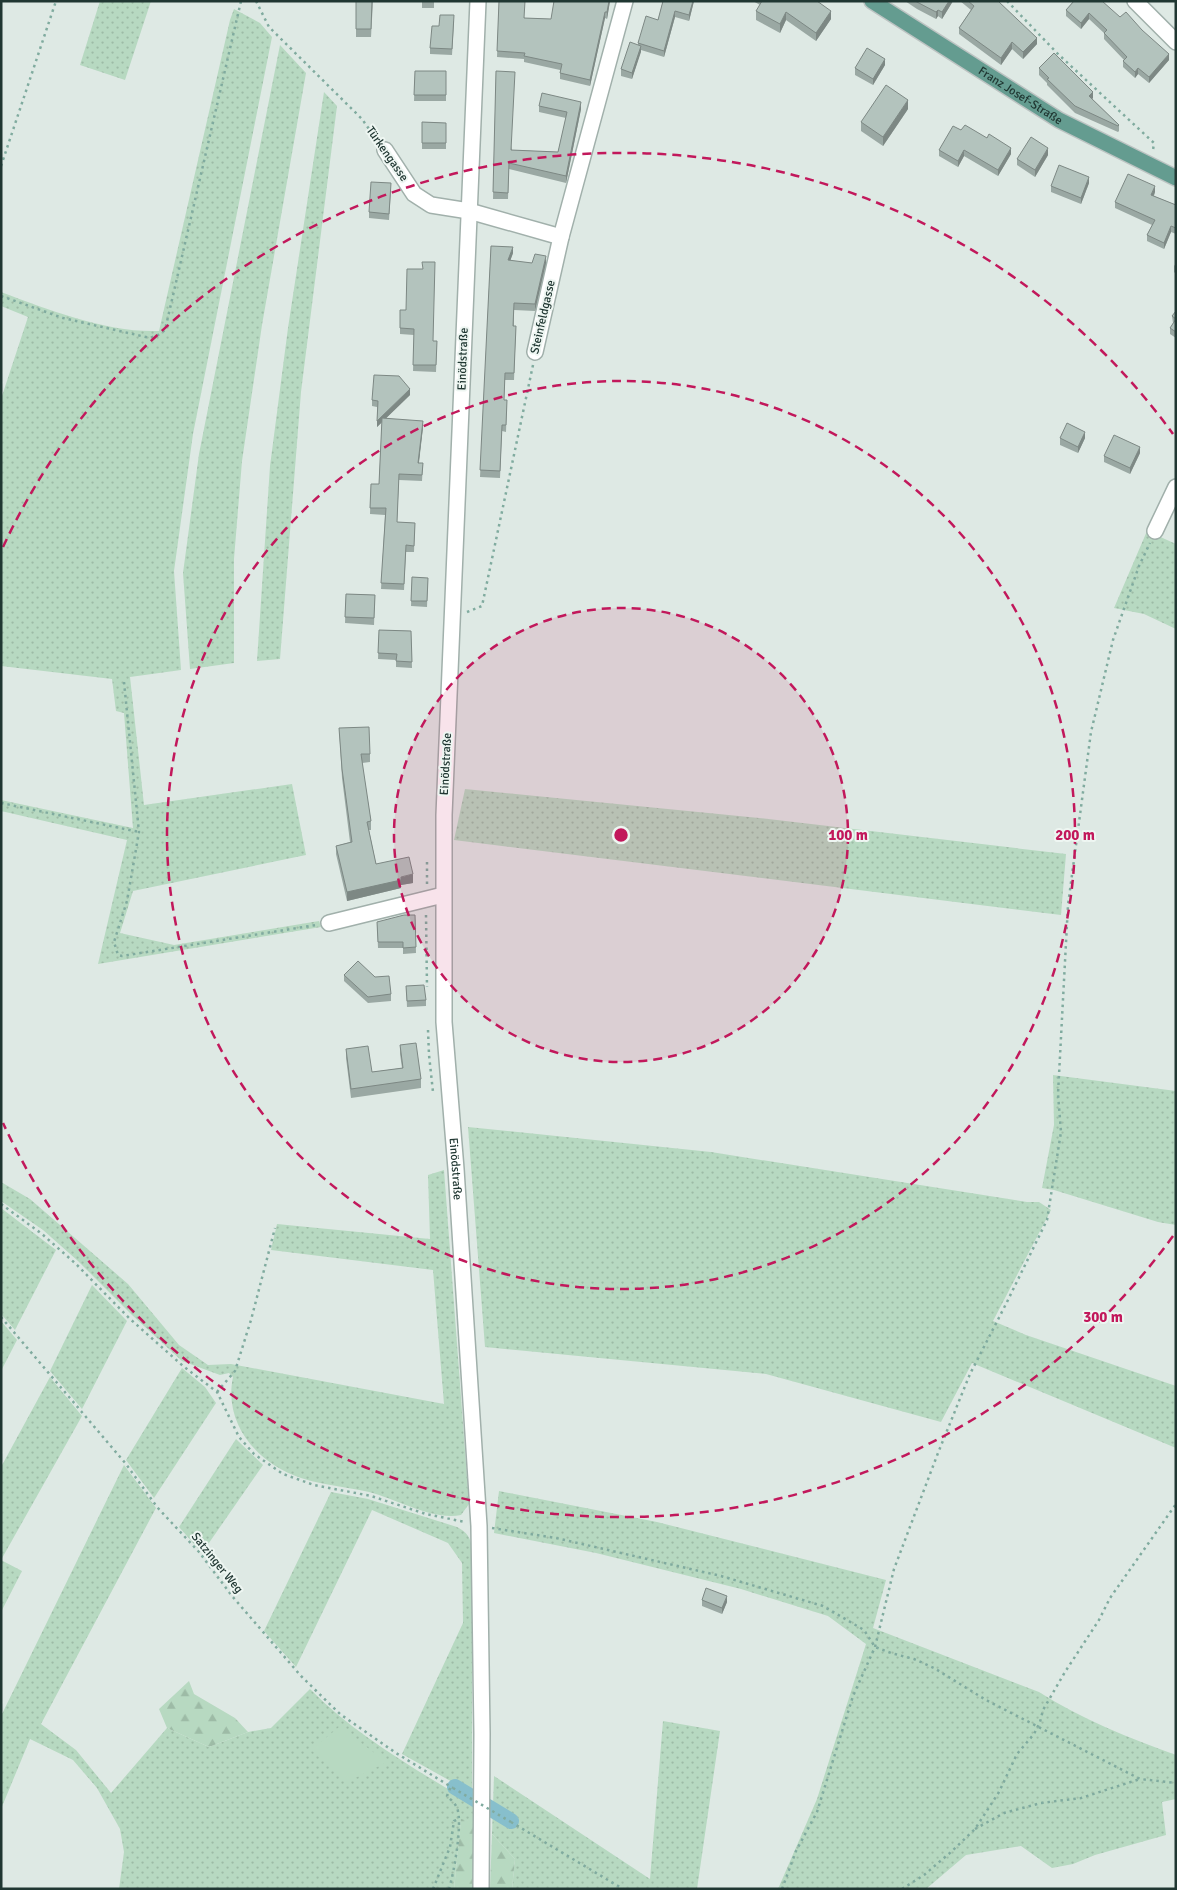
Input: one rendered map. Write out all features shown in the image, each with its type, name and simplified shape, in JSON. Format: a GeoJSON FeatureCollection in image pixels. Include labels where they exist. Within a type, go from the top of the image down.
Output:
{"type":"FeatureCollection","features":[{"type":"Feature","properties":{"kind":"main road","name":"Franz Josef-Straße"},"geometry":{"type":"LineString","coordinates":[[872,1],[1059,120],[1176,178]]}},
{"type":"Feature","properties":{"kind":"street","name":"Einödstraße"},"geometry":{"type":"LineString","coordinates":[[478,1],[444,815],[444,1022],[456,1169],[479,1526],[482,1734],[480,1889]]}},
{"type":"Feature","properties":{"kind":"street","name":"Steinfeldgasse"},"geometry":{"type":"LineString","coordinates":[[535,352],[562,237],[625,1]]}},
{"type":"Feature","properties":{"kind":"street"},"geometry":{"type":"LineString","coordinates":[[1135,1],[1176,42]]}},
{"type":"Feature","properties":{"kind":"street","name":"Türkengasse"},"geometry":{"type":"LineString","coordinates":[[385,150],[414,194],[431,205],[469,211],[562,237]]}},
{"type":"Feature","properties":{"kind":"street"},"geometry":{"type":"LineString","coordinates":[[1155,530],[1176,488]]}},
{"type":"Feature","properties":{"kind":"street"},"geometry":{"type":"LineString","coordinates":[[329,923],[444,895]]}},
{"type":"Feature","properties":{"kind":"path"},"geometry":{"type":"LineString","coordinates":[[1,166],[56,1]]}},
{"type":"Feature","properties":{"kind":"path"},"geometry":{"type":"LineString","coordinates":[[1,296],[63,318],[150,338],[165,330],[241,1]]}},
{"type":"Feature","properties":{"kind":"path","name":"Türkengasse"},"geometry":{"type":"LineString","coordinates":[[256,1],[269,28],[362,119],[385,150]]}},
{"type":"Feature","properties":{"kind":"path"},"geometry":{"type":"LineString","coordinates":[[1007,1],[1058,54],[1154,143],[1153,166]]}},
{"type":"Feature","properties":{"kind":"path","name":"Steinfeldgasse"},"geometry":{"type":"LineString","coordinates":[[453,618],[482,606],[535,352]]}},
{"type":"Feature","properties":{"kind":"path"},"geometry":{"type":"LineString","coordinates":[[782,1889],[796,1851],[817,1812],[853,1696],[875,1647],[894,1569],[963,1391],[1047,1220],[1061,1132],[1058,1094],[1068,905],[1091,732],[1113,640],[1139,566],[1155,530]]}},
{"type":"Feature","properties":{"kind":"path"},"geometry":{"type":"LineString","coordinates":[[124,682],[139,832],[127,901],[114,942],[118,955],[152,952],[329,923]]}},
{"type":"Feature","properties":{"kind":"path"},"geometry":{"type":"LineString","coordinates":[[1,802],[139,832]]}},
{"type":"Feature","properties":{"kind":"path"},"geometry":{"type":"LineString","coordinates":[[1,1204],[42,1234],[76,1264],[129,1318],[183,1366],[217,1392],[239,1437],[254,1454],[284,1474],[314,1485],[371,1496],[426,1514],[479,1526],[556,1538],[722,1576],[823,1606],[864,1630],[875,1647],[914,1659],[934,1668],[986,1700],[1140,1779],[1176,1783]]}},
{"type":"Feature","properties":{"kind":"path"},"geometry":{"type":"LineString","coordinates":[[217,1392],[235,1371],[251,1320],[275,1228]]}},
{"type":"Feature","properties":{"kind":"path","name":"Satzinger Weg"},"geometry":{"type":"LineString","coordinates":[[1,1317],[126,1464],[157,1507],[199,1552],[238,1603],[301,1676],[340,1714],[396,1754],[623,1889]]}},
{"type":"Feature","properties":{"kind":"path"},"geometry":{"type":"LineString","coordinates":[[902,1889],[924,1875],[975,1829],[999,1792],[1017,1754],[1034,1734],[1043,1710],[1064,1672],[1099,1620],[1110,1598],[1176,1504]]}},
{"type":"Feature","properties":{"kind":"path"},"geometry":{"type":"LineString","coordinates":[[975,1829],[1004,1813],[1041,1803],[1081,1798],[1140,1779]]}},
{"type":"Feature","properties":{"kind":"path"},"geometry":{"type":"LineString","coordinates":[[449,1889],[454,1871],[459,1819],[457,1807],[447,1796],[448,1790],[452,1787]]}},
{"type":"Feature","properties":{"kind":"path"},"geometry":{"type":"LineString","coordinates":[[433,1889],[450,1847],[454,1821],[459,1819]]}},
{"type":"Feature","properties":{"kind":"green space"},"geometry":{"type":"Polygon","coordinates":[[[100,1],[151,1],[125,80],[80,65],[100,1]]]}},
{"type":"Feature","properties":{"kind":"green space"},"geometry":{"type":"Polygon","coordinates":[[[234,9],[260,23],[272,37],[193,434],[174,571],[181,670],[130,677],[144,805],[292,784],[306,855],[133,891],[120,933],[174,945],[319,921],[321,927],[98,964],[127,840],[1,811],[1,800],[133,828],[124,713],[116,711],[112,679],[1,666],[1,399],[28,317],[1,306],[1,292],[59,313],[99,324],[140,331],[159,331],[234,9]]]}},
{"type":"Feature","properties":{"kind":"green space"},"geometry":{"type":"Polygon","coordinates":[[[280,45],[306,73],[262,325],[242,461],[234,559],[234,663],[190,669],[183,573],[199,454],[280,45]]]}},
{"type":"Feature","properties":{"kind":"green space"},"geometry":{"type":"Polygon","coordinates":[[[324,92],[337,106],[301,392],[280,659],[257,661],[270,466],[288,328],[324,92]]]}},
{"type":"Feature","properties":{"kind":"green space"},"geometry":{"type":"Polygon","coordinates":[[[1147,531],[1176,544],[1176,629],[1144,614],[1114,608],[1147,531]]]}},
{"type":"Feature","properties":{"kind":"green space"},"geometry":{"type":"Polygon","coordinates":[[[465,789],[759,818],[1066,854],[1061,915],[454,840],[465,789]]]}},
{"type":"Feature","properties":{"kind":"green space"},"geometry":{"type":"Polygon","coordinates":[[[1053,1075],[1176,1091],[1176,1225],[1158,1222],[1042,1188],[1054,1125],[1053,1075]]]}},
{"type":"Feature","properties":{"kind":"green space"},"geometry":{"type":"Polygon","coordinates":[[[468,1127],[711,1152],[1027,1202],[1039,1202],[1051,1210],[993,1321],[1026,1335],[1176,1386],[1176,1448],[972,1363],[941,1422],[766,1374],[485,1347],[468,1127]]]}},
{"type":"Feature","properties":{"kind":"green space"},"geometry":{"type":"Polygon","coordinates":[[[444,1170],[469,1504],[461,1515],[450,1516],[427,1512],[369,1492],[301,1478],[285,1472],[271,1463],[247,1440],[239,1426],[233,1411],[231,1394],[233,1377],[229,1373],[220,1375],[182,1361],[43,1230],[1,1201],[1,1182],[30,1199],[128,1284],[179,1345],[208,1365],[231,1364],[444,1404],[433,1270],[271,1250],[277,1224],[430,1239],[428,1175],[444,1170]]]}},
{"type":"Feature","properties":{"kind":"green space"},"geometry":{"type":"Polygon","coordinates":[[[1,1208],[56,1250],[15,1330],[1,1314],[1,1208]]]}},
{"type":"Feature","properties":{"kind":"green space"},"geometry":{"type":"Polygon","coordinates":[[[92,1285],[127,1321],[82,1409],[50,1371],[92,1285]]]}},
{"type":"Feature","properties":{"kind":"green space"},"geometry":{"type":"Polygon","coordinates":[[[1,1321],[17,1340],[1,1371],[1,1321]]]}},
{"type":"Feature","properties":{"kind":"green space"},"geometry":{"type":"Polygon","coordinates":[[[182,1368],[205,1387],[216,1403],[154,1498],[126,1460],[182,1368]]]}},
{"type":"Feature","properties":{"kind":"green space"},"geometry":{"type":"Polygon","coordinates":[[[50,1377],[82,1416],[1,1560],[1,1467],[50,1377]]]}},
{"type":"Feature","properties":{"kind":"green space"},"geometry":{"type":"Polygon","coordinates":[[[236,1439],[263,1465],[202,1553],[179,1527],[236,1439]]]}},
{"type":"Feature","properties":{"kind":"green space"},"geometry":{"type":"Polygon","coordinates":[[[124,1465],[156,1508],[41,1724],[76,1750],[111,1793],[167,1728],[209,1747],[248,1732],[271,1728],[310,1689],[369,1739],[479,1808],[477,1822],[461,1820],[454,1889],[119,1889],[124,1852],[120,1829],[97,1788],[73,1760],[30,1739],[1,1809],[1,1716],[124,1465]]]}},
{"type":"Feature","properties":{"kind":"green space"},"geometry":{"type":"Polygon","coordinates":[[[499,1491],[657,1522],[886,1580],[873,1628],[1039,1692],[1072,1711],[1106,1727],[1176,1755],[1176,1799],[1162,1802],[1166,1835],[1095,1855],[1073,1864],[1052,1868],[1021,1846],[966,1855],[926,1889],[778,1889],[817,1799],[866,1644],[828,1616],[741,1589],[596,1553],[494,1533],[499,1491]]]}},
{"type":"Feature","properties":{"kind":"green space"},"geometry":{"type":"Polygon","coordinates":[[[331,1492],[368,1499],[457,1527],[466,1533],[471,1542],[472,1793],[402,1754],[463,1623],[462,1563],[448,1543],[372,1510],[296,1667],[264,1631],[331,1492]]]}},
{"type":"Feature","properties":{"kind":"green space"},"geometry":{"type":"Polygon","coordinates":[[[1,1560],[22,1571],[1,1612],[1,1560]]]}},
{"type":"Feature","properties":{"kind":"green space"},"geometry":{"type":"Polygon","coordinates":[[[189,1681],[194,1694],[235,1718],[248,1732],[209,1747],[167,1728],[159,1709],[189,1681]]]}},
{"type":"Feature","properties":{"kind":"green space"},"geometry":{"type":"Polygon","coordinates":[[[663,1721],[720,1731],[697,1889],[512,1889],[515,1859],[492,1834],[494,1776],[650,1879],[663,1721]]]}},
{"type":"Feature","properties":{"kind":"green space"},"geometry":{"type":"Polygon","coordinates":[[[339,1727],[387,1762],[347,1782],[311,1750],[339,1727]]]}},
{"type":"Feature","properties":{"kind":"green space"},"geometry":{"type":"Polygon","coordinates":[[[461,1819],[477,1822],[474,1889],[454,1889],[461,1819]]]}},
{"type":"Feature","properties":{"kind":"green space"},"geometry":{"type":"Polygon","coordinates":[[[492,1834],[515,1859],[512,1889],[490,1889],[492,1834]]]}},
{"type":"Feature","properties":{"kind":"building"},"geometry":{"type":"Polygon","coordinates":[[[356,1],[372,1],[371,29],[356,29],[356,1]]]}},
{"type":"Feature","properties":{"kind":"building"},"geometry":{"type":"Polygon","coordinates":[[[499,1],[525,1],[524,18],[551,19],[554,1],[609,1],[590,80],[560,73],[562,64],[524,56],[525,53],[497,51],[499,1]]]}},
{"type":"Feature","properties":{"kind":"building"},"geometry":{"type":"Polygon","coordinates":[[[663,1],[693,1],[689,15],[675,11],[664,51],[638,43],[646,16],[658,20],[663,1]]]}},
{"type":"Feature","properties":{"kind":"building"},"geometry":{"type":"Polygon","coordinates":[[[762,1],[817,1],[831,11],[816,33],[786,12],[780,24],[756,11],[762,1]]]}},
{"type":"Feature","properties":{"kind":"building"},"geometry":{"type":"Polygon","coordinates":[[[915,1],[949,1],[942,12],[938,10],[936,12],[915,1]]]}},
{"type":"Feature","properties":{"kind":"building"},"geometry":{"type":"Polygon","coordinates":[[[968,1],[998,1],[1037,38],[1023,52],[1012,42],[1001,58],[959,28],[974,6],[968,1]]]}},
{"type":"Feature","properties":{"kind":"building"},"geometry":{"type":"Polygon","coordinates":[[[1074,1],[1102,1],[1120,17],[1126,12],[1142,30],[1169,54],[1149,77],[1138,68],[1135,72],[1123,61],[1127,57],[1104,33],[1107,30],[1089,13],[1081,23],[1066,10],[1074,1]]]}},
{"type":"Feature","properties":{"kind":"building"},"geometry":{"type":"Polygon","coordinates":[[[440,15],[454,15],[452,49],[430,48],[432,26],[439,26],[440,15]]]}},
{"type":"Feature","properties":{"kind":"building"},"geometry":{"type":"Polygon","coordinates":[[[630,42],[641,46],[632,73],[621,69],[630,42]]]}},
{"type":"Feature","properties":{"kind":"building"},"geometry":{"type":"Polygon","coordinates":[[[867,48],[885,59],[873,79],[855,68],[867,48]]]}},
{"type":"Feature","properties":{"kind":"building"},"geometry":{"type":"Polygon","coordinates":[[[1054,53],[1093,92],[1089,96],[1118,126],[1075,106],[1047,79],[1049,78],[1039,68],[1054,53]]]}},
{"type":"Feature","properties":{"kind":"building"},"geometry":{"type":"Polygon","coordinates":[[[415,71],[446,71],[446,95],[414,95],[415,71]]]}},
{"type":"Feature","properties":{"kind":"building"},"geometry":{"type":"Polygon","coordinates":[[[496,71],[515,72],[511,150],[558,152],[567,112],[539,106],[542,93],[581,102],[566,176],[509,163],[508,193],[493,192],[496,71]]]}},
{"type":"Feature","properties":{"kind":"building"},"geometry":{"type":"Polygon","coordinates":[[[886,85],[908,100],[883,137],[861,122],[886,85]]]}},
{"type":"Feature","properties":{"kind":"building"},"geometry":{"type":"Polygon","coordinates":[[[422,122],[446,123],[446,143],[422,143],[422,122]]]}},
{"type":"Feature","properties":{"kind":"building"},"geometry":{"type":"Polygon","coordinates":[[[965,125],[987,138],[989,134],[1011,148],[998,170],[964,150],[958,161],[939,150],[953,126],[961,130],[965,125]]]}},
{"type":"Feature","properties":{"kind":"building"},"geometry":{"type":"Polygon","coordinates":[[[1031,137],[1048,148],[1035,170],[1017,159],[1031,137]]]}},
{"type":"Feature","properties":{"kind":"building"},"geometry":{"type":"Polygon","coordinates":[[[1059,165],[1089,177],[1081,198],[1051,186],[1059,165]]]}},
{"type":"Feature","properties":{"kind":"building"},"geometry":{"type":"Polygon","coordinates":[[[1128,174],[1155,186],[1151,195],[1176,205],[1176,228],[1171,226],[1164,243],[1147,235],[1155,220],[1115,202],[1128,174]]]}},
{"type":"Feature","properties":{"kind":"building"},"geometry":{"type":"Polygon","coordinates":[[[371,182],[391,183],[389,214],[369,212],[371,182]]]}},
{"type":"Feature","properties":{"kind":"building"},"geometry":{"type":"Polygon","coordinates":[[[491,246],[513,247],[508,260],[532,263],[535,254],[546,256],[535,304],[514,303],[513,326],[516,326],[514,373],[505,373],[504,400],[507,400],[506,425],[502,425],[500,471],[480,470],[491,246]]]}},
{"type":"Feature","properties":{"kind":"building"},"geometry":{"type":"Polygon","coordinates":[[[422,262],[435,262],[433,341],[437,341],[436,365],[413,365],[414,329],[400,328],[400,310],[406,310],[407,269],[423,269],[422,262]]]}},
{"type":"Feature","properties":{"kind":"building"},"geometry":{"type":"Polygon","coordinates":[[[1176,311],[1176,319],[1172,316],[1176,311]]]}},
{"type":"Feature","properties":{"kind":"building"},"geometry":{"type":"Polygon","coordinates":[[[1176,319],[1176,332],[1170,328],[1176,319]]]}},
{"type":"Feature","properties":{"kind":"building"},"geometry":{"type":"Polygon","coordinates":[[[374,375],[399,376],[410,389],[377,421],[378,401],[372,400],[374,375]]]}},
{"type":"Feature","properties":{"kind":"building"},"geometry":{"type":"Polygon","coordinates":[[[382,418],[423,421],[418,463],[423,463],[422,475],[399,474],[397,522],[415,523],[414,546],[406,545],[404,584],[381,583],[386,508],[370,508],[371,484],[379,484],[382,418]]]}},
{"type":"Feature","properties":{"kind":"building"},"geometry":{"type":"Polygon","coordinates":[[[1067,423],[1085,432],[1078,447],[1060,438],[1067,423]]]}},
{"type":"Feature","properties":{"kind":"building"},"geometry":{"type":"Polygon","coordinates":[[[1114,435],[1140,447],[1130,468],[1104,456],[1114,435]]]}},
{"type":"Feature","properties":{"kind":"building"},"geometry":{"type":"Polygon","coordinates":[[[412,577],[428,578],[427,601],[411,601],[412,577]]]}},
{"type":"Feature","properties":{"kind":"building"},"geometry":{"type":"Polygon","coordinates":[[[346,594],[375,595],[374,618],[345,617],[346,594]]]}},
{"type":"Feature","properties":{"kind":"building"},"geometry":{"type":"Polygon","coordinates":[[[379,630],[411,631],[412,662],[396,661],[397,654],[378,653],[379,630]]]}},
{"type":"Feature","properties":{"kind":"building"},"geometry":{"type":"Polygon","coordinates":[[[369,727],[370,754],[361,754],[371,821],[367,822],[376,864],[409,857],[413,874],[401,877],[401,880],[347,892],[336,846],[352,842],[342,769],[339,728],[369,727]]]}},
{"type":"Feature","properties":{"kind":"building"},"geometry":{"type":"Polygon","coordinates":[[[404,915],[415,915],[416,947],[403,948],[403,942],[378,942],[377,922],[404,915]]]}},
{"type":"Feature","properties":{"kind":"building"},"geometry":{"type":"Polygon","coordinates":[[[358,961],[375,977],[389,976],[391,994],[368,997],[344,975],[358,961]]]}},
{"type":"Feature","properties":{"kind":"building"},"geometry":{"type":"Polygon","coordinates":[[[424,985],[426,1000],[407,1001],[406,986],[424,985]]]}},
{"type":"Feature","properties":{"kind":"building"},"geometry":{"type":"Polygon","coordinates":[[[416,1043],[421,1079],[351,1089],[346,1049],[368,1046],[372,1072],[403,1068],[400,1045],[416,1043]]]}},
{"type":"Feature","properties":{"kind":"building"},"geometry":{"type":"Polygon","coordinates":[[[706,1588],[727,1596],[722,1608],[702,1600],[706,1588]]]}},
{"type":"Feature","properties":{"kind":"waterway"},"geometry":{"type":"LineString","coordinates":[[455,1787],[511,1821]]}}]}
